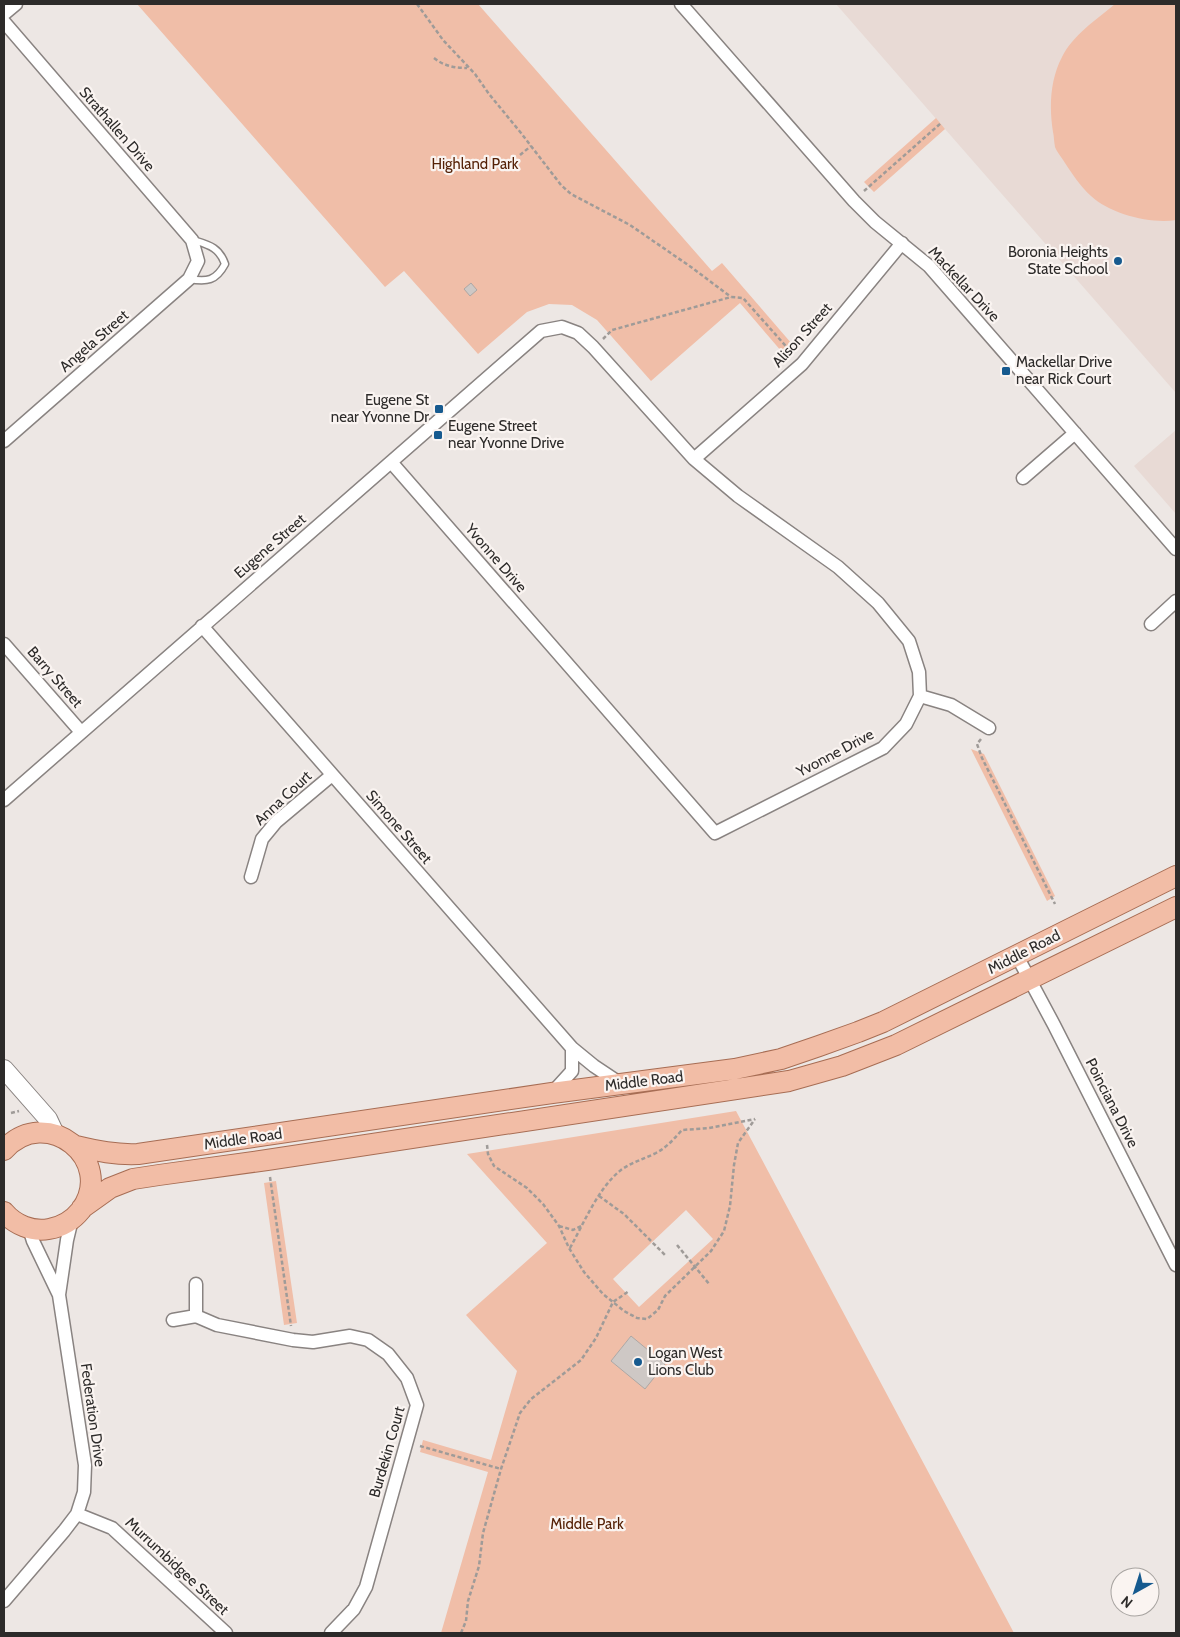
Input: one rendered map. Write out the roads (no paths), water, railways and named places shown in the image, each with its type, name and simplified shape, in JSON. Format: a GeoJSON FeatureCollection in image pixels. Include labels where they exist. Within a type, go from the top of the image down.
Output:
{"type":"FeatureCollection","features":[{"type":"Feature","properties":{"kind":"main road","name":"Middle Road"},"geometry":{"type":"LineString","coordinates":[[55,1134],[76,1146],[105,1153],[119,1155],[138,1154],[552,1093],[735,1069],[781,1058],[819,1046],[882,1022],[1176,876]]}},
{"type":"Feature","properties":{"kind":"main road","name":"Middle Road"},"geometry":{"type":"LineString","coordinates":[[13,1220],[40,1230],[54,1228],[110,1188],[133,1179],[789,1081],[842,1066],[896,1044],[1176,907]]}},
{"type":"Feature","properties":{"kind":"main road"},"geometry":{"type":"LineString","coordinates":[[4,1150],[11,1142],[25,1134],[44,1132],[55,1134]]}},
{"type":"Feature","properties":{"kind":"main road"},"geometry":{"type":"LineString","coordinates":[[76,1146],[86,1162],[90,1177],[89,1193],[77,1213]]}},
{"type":"Feature","properties":{"kind":"street"},"geometry":{"type":"LineString","coordinates":[[4,14],[16,4]]}},
{"type":"Feature","properties":{"kind":"street","name":"Mackellar Drive"},"geometry":{"type":"LineString","coordinates":[[681,4],[854,201],[875,222],[929,266],[1176,549]]}},
{"type":"Feature","properties":{"kind":"street","name":"Strathallen Drive"},"geometry":{"type":"LineString","coordinates":[[4,22],[192,240],[198,261]]}},
{"type":"Feature","properties":{"kind":"street","name":"Alison Street"},"geometry":{"type":"LineString","coordinates":[[694,459],[802,364],[902,243]]}},
{"type":"Feature","properties":{"kind":"street","name":"Angela Street"},"geometry":{"type":"LineString","coordinates":[[4,441],[189,279],[198,261]]}},
{"type":"Feature","properties":{"kind":"street","name":"Yvonne Drive"},"geometry":{"type":"LineString","coordinates":[[390,462],[715,833],[882,748],[906,724],[920,696],[919,672],[909,641],[878,603],[838,567],[738,496],[694,459],[593,347],[578,333],[562,327]]}},
{"type":"Feature","properties":{"kind":"street","name":"Eugene Street"},"geometry":{"type":"LineString","coordinates":[[4,800],[541,331],[562,327]]}},
{"type":"Feature","properties":{"kind":"street"},"geometry":{"type":"LineString","coordinates":[[1023,478],[1075,433]]}},
{"type":"Feature","properties":{"kind":"street"},"geometry":{"type":"LineString","coordinates":[[1151,624],[1176,601]]}},
{"type":"Feature","properties":{"kind":"street","name":"Simone Street"},"geometry":{"type":"LineString","coordinates":[[202,626],[572,1048],[594,1066],[622,1084]]}},
{"type":"Feature","properties":{"kind":"street","name":"Barry Street"},"geometry":{"type":"LineString","coordinates":[[4,644],[81,732]]}},
{"type":"Feature","properties":{"kind":"street"},"geometry":{"type":"LineString","coordinates":[[920,696],[951,705],[989,728]]}},
{"type":"Feature","properties":{"kind":"street","name":"Anna Court"},"geometry":{"type":"LineString","coordinates":[[252,877],[262,840],[276,822],[332,775]]}},
{"type":"Feature","properties":{"kind":"street","name":"Poinciana Drive"},"geometry":{"type":"LineString","coordinates":[[1017,956],[1176,1265]]}},
{"type":"Feature","properties":{"kind":"street"},"geometry":{"type":"LineString","coordinates":[[552,1093],[572,1071],[572,1048]]}},
{"type":"Feature","properties":{"kind":"street"},"geometry":{"type":"LineString","coordinates":[[4,1069],[48,1119],[55,1134]]}},
{"type":"Feature","properties":{"kind":"street","name":"Federation Drive"},"geometry":{"type":"LineString","coordinates":[[4,1602],[64,1532],[77,1514],[84,1492],[85,1465],[59,1295],[66,1240],[77,1213]]}},
{"type":"Feature","properties":{"kind":"street","name":"Federation Drive"},"geometry":{"type":"LineString","coordinates":[[13,1220],[33,1240],[59,1295]]}},
{"type":"Feature","properties":{"kind":"street"},"geometry":{"type":"LineString","coordinates":[[173,1320],[196,1316],[196,1284]]}},
{"type":"Feature","properties":{"kind":"street","name":"Burdekin Court"},"geometry":{"type":"LineString","coordinates":[[196,1316],[217,1325],[293,1340],[313,1342],[350,1336],[368,1340],[388,1354],[408,1378],[417,1405],[366,1587],[354,1609],[331,1633]]}},
{"type":"Feature","properties":{"kind":"street","name":"Murrumbidgee Street"},"geometry":{"type":"LineString","coordinates":[[77,1514],[112,1528],[226,1633]]}},
{"type":"Feature","properties":{"kind":"lane"},"geometry":{"type":"LineString","coordinates":[[189,279],[201,281],[211,279],[220,274],[225,264],[221,254],[210,246],[192,240]]}},
{"type":"Feature","properties":{"kind":"place","name":"Boronia Heights State School"},"geometry":{"type":"Point","coordinates":[1118,261]}},
{"type":"Feature","properties":{"kind":"place","name":"Mackellar Drive near Rick Court"},"geometry":{"type":"Point","coordinates":[1006,371]}},
{"type":"Feature","properties":{"kind":"place","name":"Eugene St near Yvonne Dr"},"geometry":{"type":"Point","coordinates":[439,409]}},
{"type":"Feature","properties":{"kind":"place","name":"Eugene Street near Yvonne Drive"},"geometry":{"type":"Point","coordinates":[438,435]}},
{"type":"Feature","properties":{"kind":"place","name":"Logan West Lions Club"},"geometry":{"type":"Point","coordinates":[638,1362]}},
{"type":"Feature","properties":{"kind":"park label","name":"Highland Park"},"geometry":{"type":"Point","coordinates":[475,164]}},
{"type":"Feature","properties":{"kind":"park label","name":"Middle Park"},"geometry":{"type":"Point","coordinates":[587,1524]}}]}
